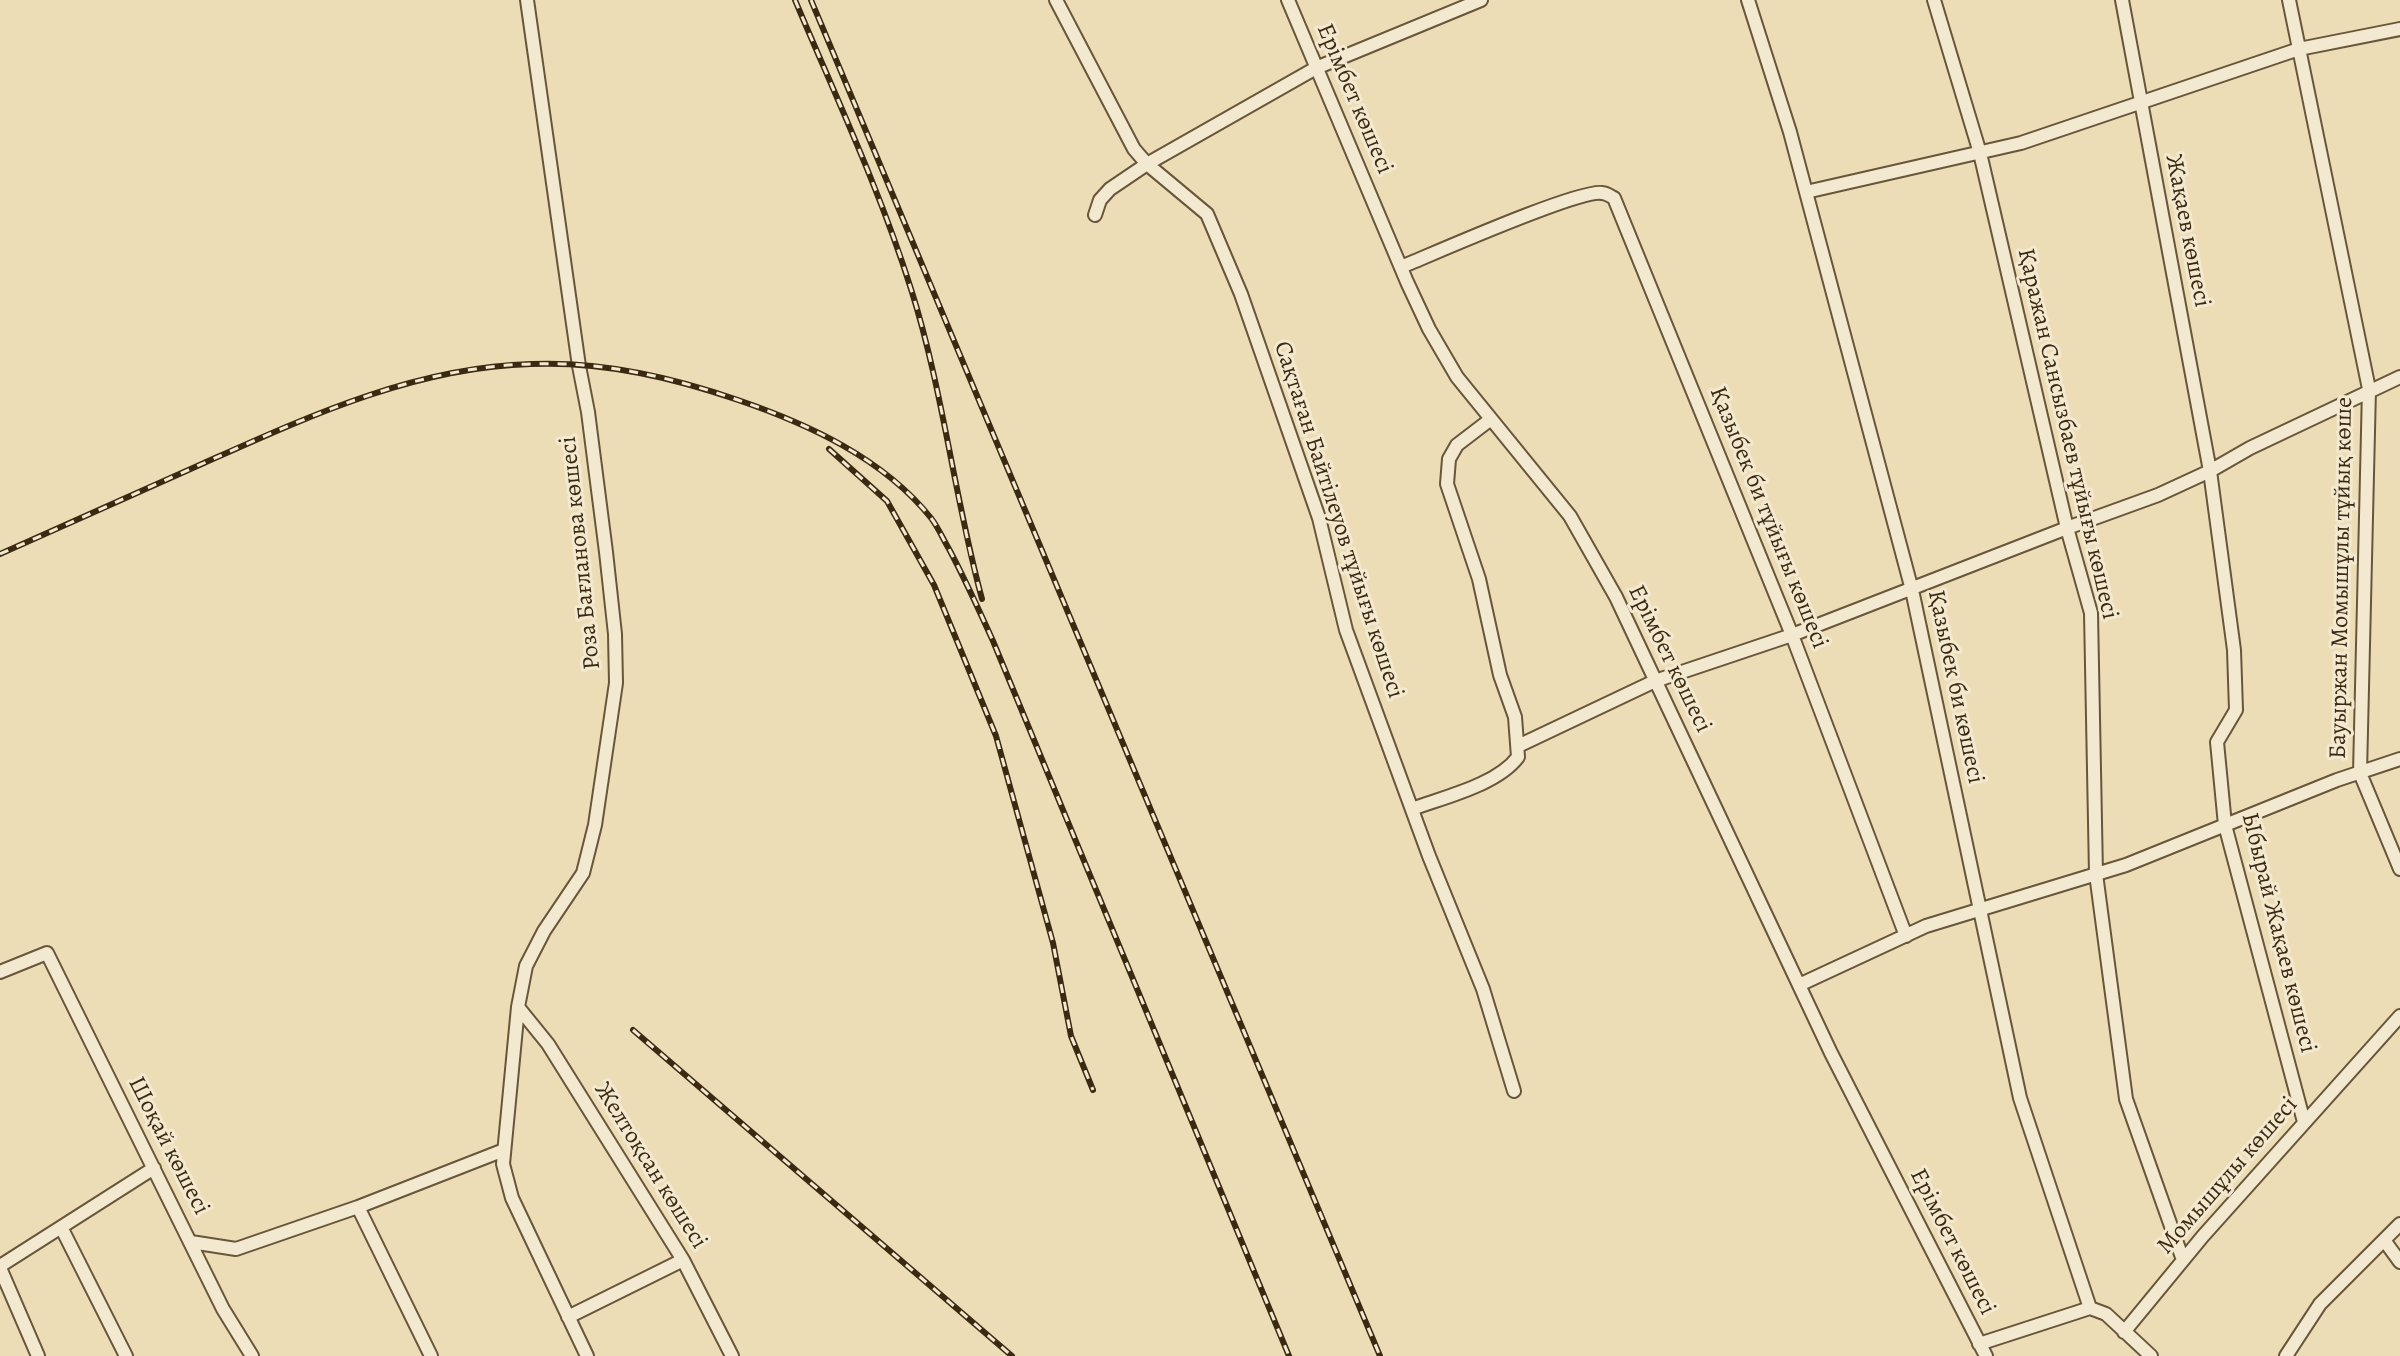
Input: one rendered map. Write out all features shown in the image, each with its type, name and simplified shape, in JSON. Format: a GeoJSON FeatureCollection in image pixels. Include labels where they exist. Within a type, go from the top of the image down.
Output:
{"type":"FeatureCollection","features":[{"type":"Feature","properties":{"kind":"street","name":"Роза Бағланова көшесі"},"geometry":{"type":"LineString","coordinates":[[527,0],[588,412],[615,634],[616,683],[595,825],[583,873],[544,931],[526,966],[518,1007],[503,1164],[512,1198],[587,1356]]}},
{"type":"Feature","properties":{"kind":"street","name":"Сақтаған Байтілеуов тұйығы көшесі"},"geometry":{"type":"LineString","coordinates":[[1056,0],[1134,149],[1147,164],[1207,214],[1241,294],[1319,518],[1346,630],[1483,989],[1514,1091]]}},
{"type":"Feature","properties":{"kind":"street","name":"Ерімбет көшесі"},"geometry":{"type":"LineString","coordinates":[[1288,0],[1429,329],[1457,377],[1570,516],[1616,597],[1831,1053],[1986,1356]]}},
{"type":"Feature","properties":{"kind":"street"},"geometry":{"type":"LineString","coordinates":[[1095,215],[1100,200],[1110,189],[1147,164],[1316,68],[1481,0]]}},
{"type":"Feature","properties":{"kind":"street","name":"Қазыбек би көшесі"},"geometry":{"type":"LineString","coordinates":[[1748,0],[1806,192],[1912,590],[2020,1098],[2090,1308]]}},
{"type":"Feature","properties":{"kind":"street","name":"Қаражан Сансызбаев тұйығы көшесі"},"geometry":{"type":"LineString","coordinates":[[1934,0],[1980,153],[2067,528],[2091,613],[2096,874],[2126,1099],[2183,1260]]}},
{"type":"Feature","properties":{"kind":"street","name":"Жақаев көшесі"},"geometry":{"type":"LineString","coordinates":[[2122,0],[2210,471]]}},
{"type":"Feature","properties":{"kind":"street","name":"Бауыржан Момышұлы тұйық көше"},"geometry":{"type":"LineString","coordinates":[[2289,0],[2369,389],[2360,773],[2400,869]]}},
{"type":"Feature","properties":{"kind":"street"},"geometry":{"type":"LineString","coordinates":[[1806,192],[2021,143],[2299,49],[2400,29]]}},
{"type":"Feature","properties":{"kind":"street","name":"Қазыбек би тұйығы көшесі"},"geometry":{"type":"LineString","coordinates":[[1401,267],[1592,194],[1602,193],[1614,198],[1792,635],[1906,936]]}},
{"type":"Feature","properties":{"kind":"street"},"geometry":{"type":"LineString","coordinates":[[1518,746],[1655,681],[1792,635],[2158,495],[2369,389],[2400,377]]}},
{"type":"Feature","properties":{"kind":"street"},"geometry":{"type":"LineString","coordinates":[[1412,809],[1463,791],[1508,770],[1518,757],[1515,717],[1500,675],[1479,579],[1447,484],[1449,459],[1457,445],[1491,419]]}},
{"type":"Feature","properties":{"kind":"street","name":"Ыбырай Жақаев көшесі"},"geometry":{"type":"LineString","coordinates":[[2210,471],[2234,650],[2236,710],[2217,742],[2225,825],[2304,1122]]}},
{"type":"Feature","properties":{"kind":"street"},"geometry":{"type":"LineString","coordinates":[[1799,985],[1926,926],[2126,865],[2400,759]]}},
{"type":"Feature","properties":{"kind":"street","name":"Шоқай көшесі"},"geometry":{"type":"LineString","coordinates":[[0,972],[47,953],[223,1309],[252,1356]]}},
{"type":"Feature","properties":{"kind":"street","name":"Желтоқсан көшесі"},"geometry":{"type":"LineString","coordinates":[[518,1007],[548,1044],[683,1260],[732,1356]]}},
{"type":"Feature","properties":{"kind":"street","name":"Момышұлы көшесі"},"geometry":{"type":"LineString","coordinates":[[2124,1332],[2183,1260],[2400,1016]]}},
{"type":"Feature","properties":{"kind":"street"},"geometry":{"type":"LineString","coordinates":[[191,1242],[236,1249],[358,1207],[504,1150]]}},
{"type":"Feature","properties":{"kind":"street"},"geometry":{"type":"LineString","coordinates":[[38,1356],[0,1267],[154,1168]]}},
{"type":"Feature","properties":{"kind":"street"},"geometry":{"type":"LineString","coordinates":[[358,1207],[431,1356]]}},
{"type":"Feature","properties":{"kind":"street"},"geometry":{"type":"LineString","coordinates":[[2286,1356],[2320,1304],[2400,1224]]}},
{"type":"Feature","properties":{"kind":"street"},"geometry":{"type":"LineString","coordinates":[[62,1229],[126,1356]]}},
{"type":"Feature","properties":{"kind":"street"},"geometry":{"type":"LineString","coordinates":[[2384,1240],[2400,1262]]}},
{"type":"Feature","properties":{"kind":"street"},"geometry":{"type":"LineString","coordinates":[[568,1317],[683,1260]]}},
{"type":"Feature","properties":{"kind":"street"},"geometry":{"type":"LineString","coordinates":[[1979,1344],[2090,1308],[2106,1314],[2151,1356]]}},
{"type":"Feature","properties":{"kind":"railway"},"geometry":{"type":"LineString","coordinates":[[795,0],[871,179],[911,289],[932,366],[982,599]]}},
{"type":"Feature","properties":{"kind":"railway"},"geometry":{"type":"LineString","coordinates":[[811,0],[1380,1356]]}},
{"type":"Feature","properties":{"kind":"railway"},"geometry":{"type":"LineString","coordinates":[[0,554],[322,412],[404,385],[488,367],[557,364],[636,372],[713,392],[764,410],[843,446],[890,478],[931,518],[972,595],[1289,1356]]}},
{"type":"Feature","properties":{"kind":"railway"},"geometry":{"type":"LineString","coordinates":[[829,449],[887,501],[934,585],[996,736],[1053,943],[1071,1036],[1093,1090]]}},
{"type":"Feature","properties":{"kind":"railway"},"geometry":{"type":"LineString","coordinates":[[633,1030],[1012,1356]]}}]}
